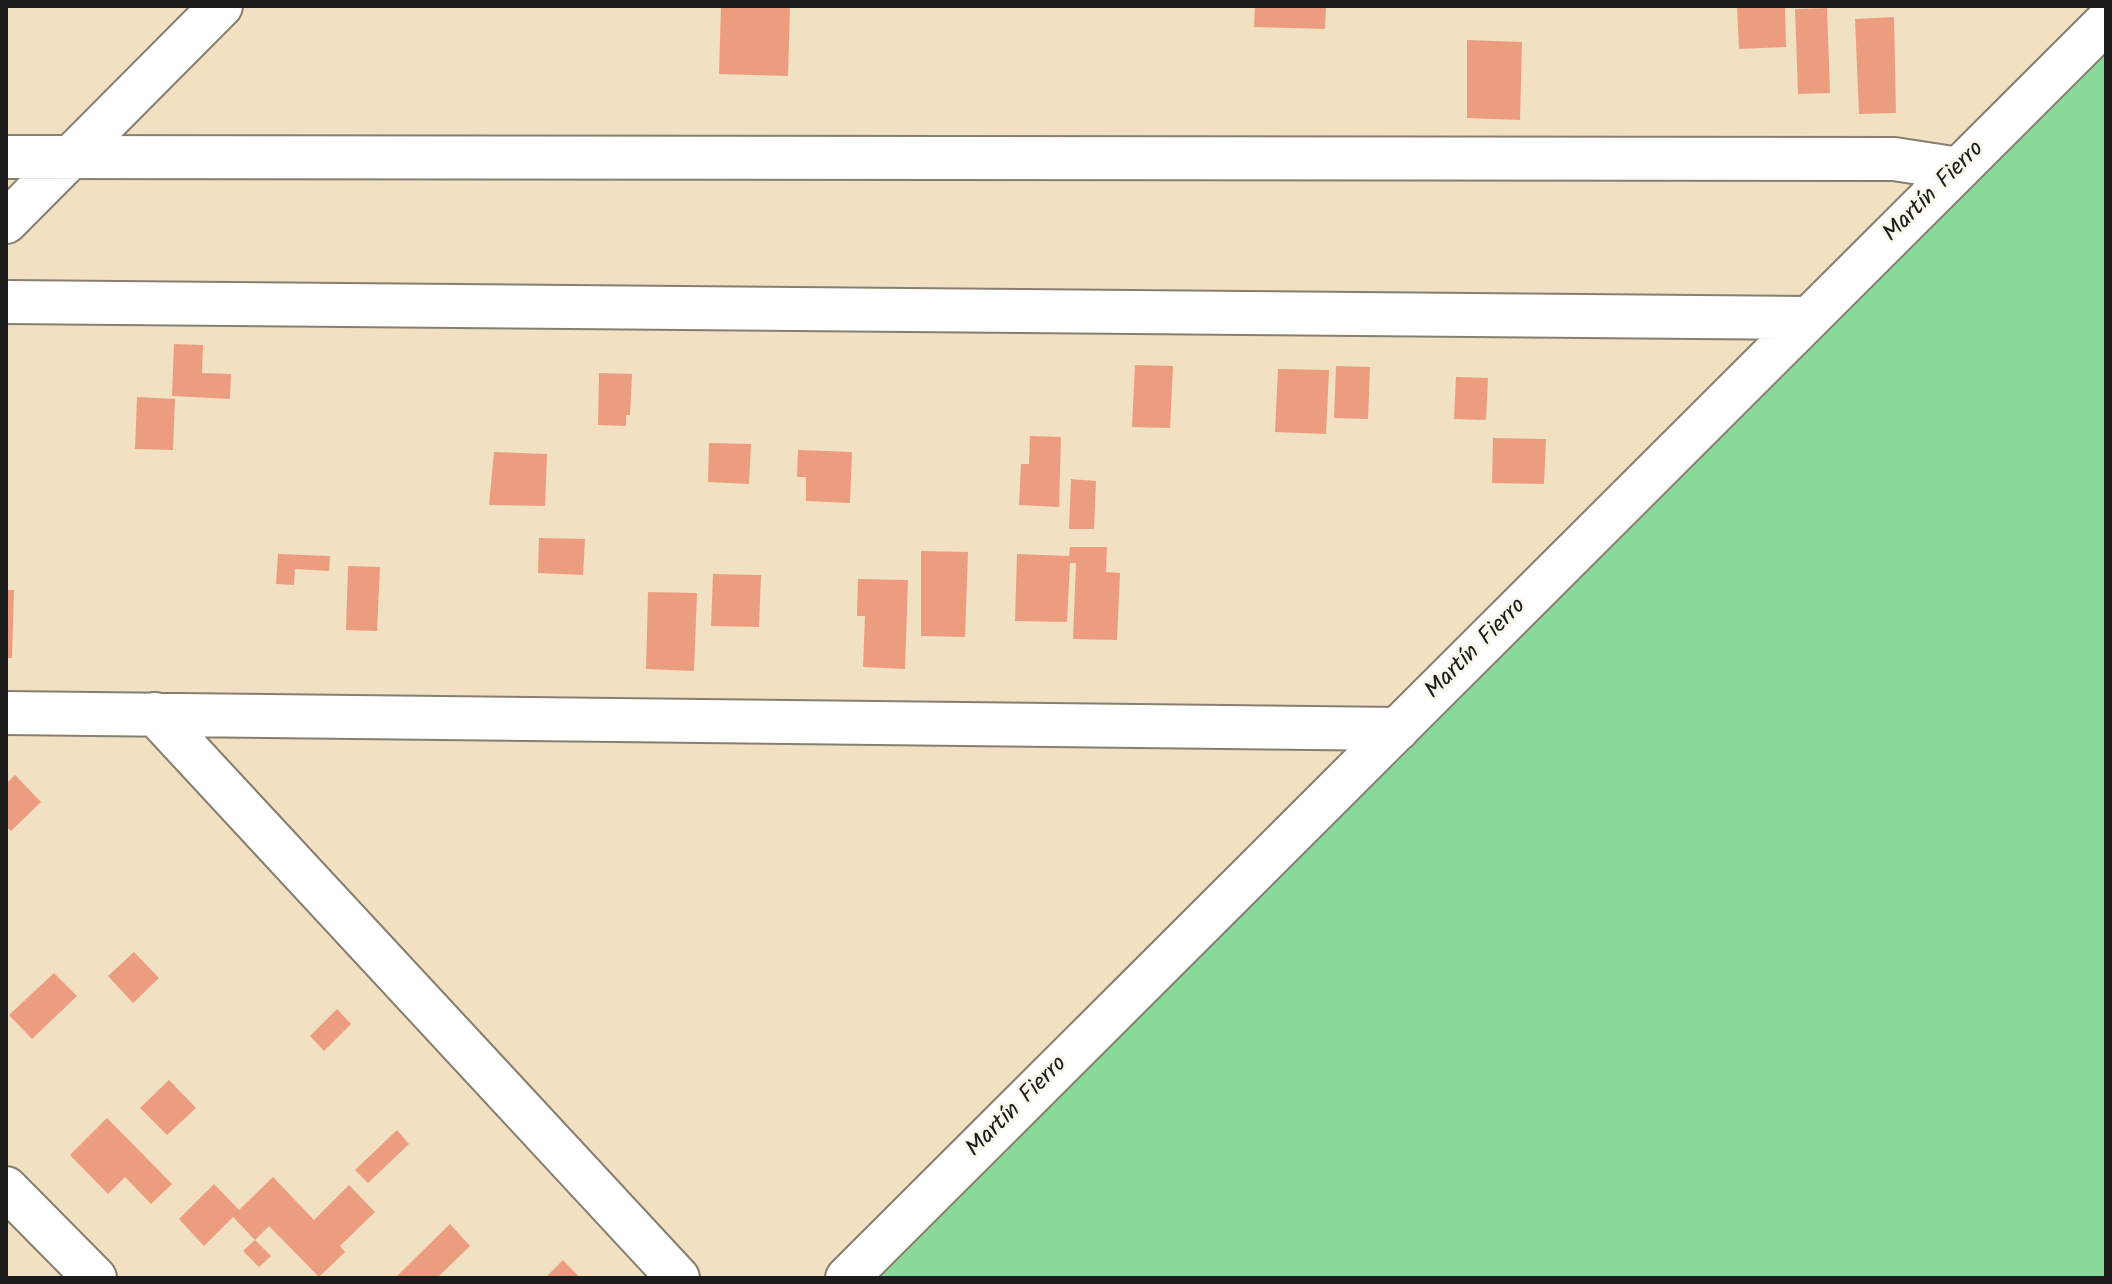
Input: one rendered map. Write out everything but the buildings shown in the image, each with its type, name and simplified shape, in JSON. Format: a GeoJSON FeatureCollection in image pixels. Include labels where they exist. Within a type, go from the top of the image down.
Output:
{"type":"FeatureCollection","features":[{"type":"Feature","properties":{"kind":"street"},"geometry":{"type":"LineString","coordinates":[[6,222],[221,6]]}},
{"type":"Feature","properties":{"kind":"street","name":"Martín Fierro"},"geometry":{"type":"LineString","coordinates":[[847,1278],[2106,22]]}},
{"type":"Feature","properties":{"kind":"street"},"geometry":{"type":"LineString","coordinates":[[6,157],[1894,159],[1959,169]]}},
{"type":"Feature","properties":{"kind":"street"},"geometry":{"type":"LineString","coordinates":[[6,302],[1809,318]]}},
{"type":"Feature","properties":{"kind":"street"},"geometry":{"type":"LineString","coordinates":[[6,713],[1398,729]]}},
{"type":"Feature","properties":{"kind":"street"},"geometry":{"type":"LineString","coordinates":[[155,714],[678,1278]]}},
{"type":"Feature","properties":{"kind":"street"},"geometry":{"type":"LineString","coordinates":[[6,1188],[95,1278]]}},
{"type":"Feature","properties":{"kind":"green space"},"geometry":{"type":"Polygon","coordinates":[[[2106,25],[2106,1278],[856,1278],[2106,25]]]}}]}
